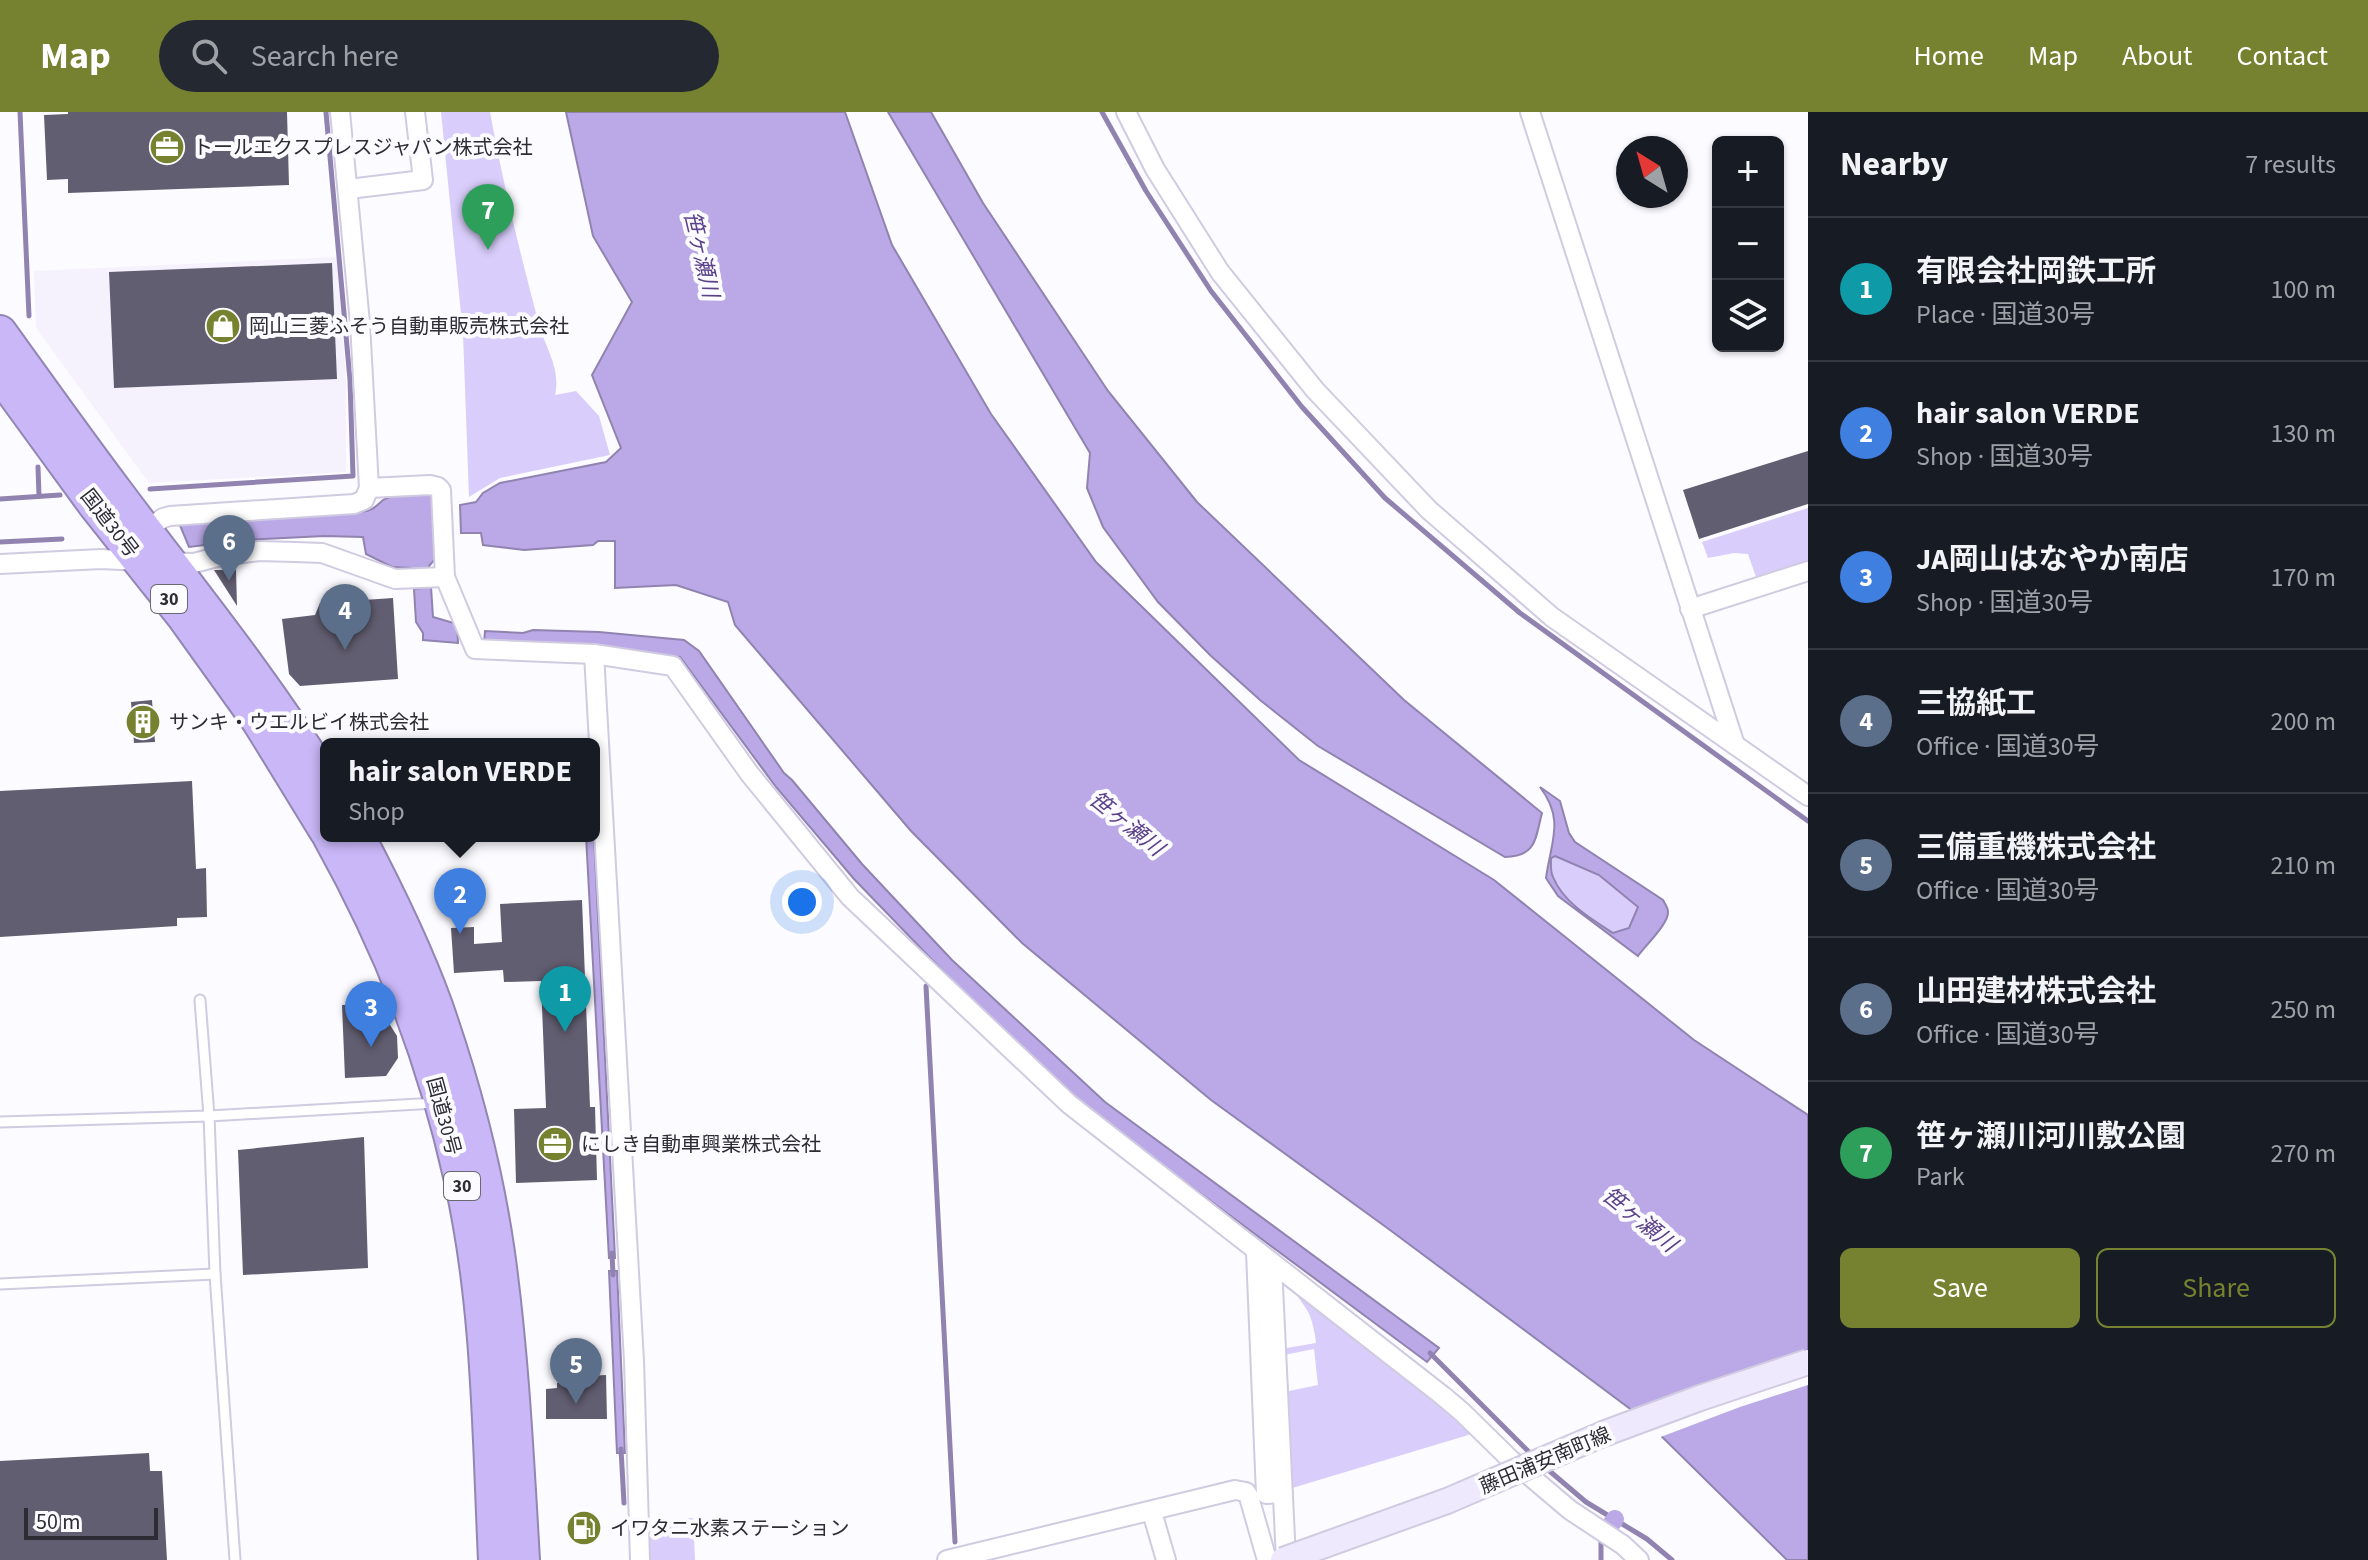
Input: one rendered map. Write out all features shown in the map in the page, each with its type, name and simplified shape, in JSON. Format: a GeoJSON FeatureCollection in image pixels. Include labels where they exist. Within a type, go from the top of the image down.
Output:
{"type":"FeatureCollection","features":[{"type":"Feature","properties":{"kind":"highway","name":"国道30号"},"geometry":{"type":"LineString","coordinates":[[0,332],[183,616],[259,722],[320,822]]}},
{"type":"Feature","properties":{"kind":"highway","name":"国道30号"},"geometry":{"type":"LineString","coordinates":[[0,375],[137,545],[171,562],[277,705],[320,772]]}},
{"type":"Feature","properties":{"kind":"highway","name":"国道30号"},"geometry":{"type":"LineString","coordinates":[[332,842],[361,893],[412,1009],[462,1181],[481,1314],[495,1560]]}},
{"type":"Feature","properties":{"kind":"highway","name":"国道30号"},"geometry":{"type":"LineString","coordinates":[[361,842],[394,908],[435,1004],[465,1100],[485,1181],[505,1315],[523,1560]]}},
{"type":"Feature","properties":{"kind":"street"},"geometry":{"type":"LineString","coordinates":[[0,564],[101,559],[137,545],[163,518],[170,516],[354,504],[364,500],[369,488],[360,323],[340,112]]}},
{"type":"Feature","properties":{"kind":"street"},"geometry":{"type":"LineString","coordinates":[[349,189],[423,180],[415,112]]}},
{"type":"Feature","properties":{"kind":"street"},"geometry":{"type":"LineString","coordinates":[[1126,112],[1155,169],[1220,272],[1315,390],[1419,499],[1552,617],[1808,796]]}},
{"type":"Feature","properties":{"kind":"street"},"geometry":{"type":"LineString","coordinates":[[1530,112],[1697,607],[1735,745]]}},
{"type":"Feature","properties":{"kind":"street"},"geometry":{"type":"LineString","coordinates":[[369,488],[438,487],[442,497],[445,538],[438,577],[475,649],[585,654],[673,666],[749,773],[850,897],[1069,1104],[1443,1396],[1570,1510],[1623,1545],[1639,1560]]}},
{"type":"Feature","properties":{"kind":"street"},"geometry":{"type":"LineString","coordinates":[[171,562],[194,563],[259,551],[322,553],[384,577],[407,580],[438,577]]}},
{"type":"Feature","properties":{"kind":"street"},"geometry":{"type":"LineString","coordinates":[[1697,607],[1808,571]]}},
{"type":"Feature","properties":{"kind":"street"},"geometry":{"type":"LineString","coordinates":[[585,654],[591,738]]}},
{"type":"Feature","properties":{"kind":"street"},"geometry":{"type":"LineString","coordinates":[[598,842],[633,1345],[640,1560]]}},
{"type":"Feature","properties":{"kind":"street"},"geometry":{"type":"LineString","coordinates":[[1256,1252],[1266,1494],[1283,1497]]}},
{"type":"Feature","properties":{"kind":"street"},"geometry":{"type":"LineString","coordinates":[[1272,1265],[1285,1560]]}},
{"type":"Feature","properties":{"kind":"street","name":"藤田浦安南町線"},"geometry":{"type":"LineString","coordinates":[[1285,1560],[1447,1501],[1603,1434],[1808,1362]]}},
{"type":"Feature","properties":{"kind":"street"},"geometry":{"type":"LineString","coordinates":[[947,1560],[1235,1490],[1246,1492],[1267,1560]]}},
{"type":"Feature","properties":{"kind":"street"},"geometry":{"type":"LineString","coordinates":[[1251,1505],[1283,1497]]}},
{"type":"Feature","properties":{"kind":"street"},"geometry":{"type":"LineString","coordinates":[[1152,1512],[1166,1560]]}},
{"type":"Feature","properties":{"kind":"lane"},"geometry":{"type":"LineString","coordinates":[[200,1000],[235,1560]]}},
{"type":"Feature","properties":{"kind":"lane"},"geometry":{"type":"LineString","coordinates":[[0,1122],[209,1116],[441,1103]]}},
{"type":"Feature","properties":{"kind":"lane"},"geometry":{"type":"LineString","coordinates":[[0,1284],[215,1274]]}},
{"type":"Feature","properties":{"kind":"shaded area"},"geometry":{"type":"Polygon","coordinates":[[[441,112],[490,112],[525,271],[556,376],[555,395],[576,391],[599,416],[610,455],[500,478],[469,497],[463,334],[441,112]]]}},
{"type":"Feature","properties":{"kind":"shaded area"},"geometry":{"type":"Polygon","coordinates":[[[337,257],[346,381],[346,472],[149,483],[36,328],[34,271],[337,257]]]}},
{"type":"Feature","properties":{"kind":"shaded area"},"geometry":{"type":"Polygon","coordinates":[[[1808,508],[1808,564],[1757,580],[1748,554],[1708,558],[1702,542],[1808,508]]]}},
{"type":"Feature","properties":{"kind":"shaded area"},"geometry":{"type":"Polygon","coordinates":[[[1555,856],[1599,875],[1638,907],[1629,928],[1613,933],[1570,902],[1552,877],[1551,858],[1555,856]]]}},
{"type":"Feature","properties":{"kind":"shaded area"},"geometry":{"type":"Polygon","coordinates":[[[1294,1286],[1475,1433],[1289,1489],[1281,1349],[1316,1343],[1310,1316],[1294,1286]],[[1314,1349],[1284,1355],[1289,1391],[1318,1385],[1314,1349]]]}},
{"type":"Feature","properties":{"kind":"shaded area"},"geometry":{"type":"Polygon","coordinates":[[[693,1518],[695,1560],[647,1560],[646,1535],[660,1534],[660,1520],[693,1518]]]}},
{"type":"Feature","properties":{"kind":"water","name":"笹ヶ瀬川"},"geometry":{"type":"Polygon","coordinates":[[[566,112],[845,112],[892,245],[991,414],[1096,562],[1299,760],[1494,880],[1694,1040],[1808,1115],[1808,1560],[1787,1560],[1645,1420],[1211,1100],[1022,943],[911,831],[735,625],[728,602],[676,585],[615,588],[615,541],[524,550],[483,545],[481,533],[461,533],[460,505],[476,502],[483,493],[500,483],[606,462],[621,448],[592,375],[632,302],[593,236],[566,112]]]}},
{"type":"Feature","properties":{"kind":"water"},"geometry":{"type":"Polygon","coordinates":[[[888,112],[931,112],[983,203],[1108,391],[1197,502],[1404,700],[1542,813],[1536,838],[1529,849],[1505,857],[1318,746],[1210,655],[1158,602],[1103,527],[1087,488],[1090,453],[888,112]]]}},
{"type":"Feature","properties":{"kind":"water"},"geometry":{"type":"Polygon","coordinates":[[[422,492],[432,495],[440,504],[442,551],[428,571],[411,573],[411,568],[392,567],[366,554],[363,537],[245,540],[189,547],[179,523],[367,511],[392,496],[422,492]]]}},
{"type":"Feature","properties":{"kind":"water"},"geometry":{"type":"Polygon","coordinates":[[[431,587],[433,617],[457,624],[458,643],[423,640],[423,633],[416,622],[414,589],[431,587]]]}},
{"type":"Feature","properties":{"kind":"water"},"geometry":{"type":"Polygon","coordinates":[[[533,630],[684,640],[699,651],[784,773],[862,864],[952,960],[1105,1102],[1439,1348],[1427,1362],[1095,1115],[969,998],[854,879],[776,787],[680,657],[484,643],[485,631],[523,633],[533,630]]]}},
{"type":"Feature","properties":{"kind":"water"},"geometry":{"type":"Polygon","coordinates":[[[1540,787],[1560,801],[1569,833],[1575,842],[1663,900],[1668,912],[1665,922],[1638,956],[1558,896],[1546,878],[1554,831],[1548,799],[1540,787]],[[1555,856],[1551,858],[1551,872],[1558,886],[1578,909],[1613,933],[1629,928],[1638,907],[1599,875],[1555,856]]]}},
{"type":"Feature","properties":{"kind":"water"},"geometry":{"type":"Polygon","coordinates":[[[586,842],[594,842],[615,1258],[609,1258],[586,842]]]}},
{"type":"Feature","properties":{"kind":"water"},"geometry":{"type":"Polygon","coordinates":[[[609,1271],[617,1271],[625,1453],[617,1453],[609,1271]]]}},
{"type":"Feature","properties":{"kind":"pier"},"geometry":{"type":"Polygon","coordinates":[[[1808,1351],[1808,1385],[1658,1438],[1625,1411],[1808,1351]]]}},
{"type":"Feature","properties":{"kind":"building","name":"トールエクスプレスジャパン株式会社"},"geometry":{"type":"Polygon","coordinates":[[[68,112],[287,112],[289,185],[68,193],[68,179],[47,180],[44,115],[68,112]]]}},
{"type":"Feature","properties":{"kind":"building","name":"岡山三菱ふそう自動車販売株式会社"},"geometry":{"type":"Polygon","coordinates":[[[332,263],[337,379],[114,388],[109,272],[332,263]]]}},
{"type":"Feature","properties":{"kind":"building"},"geometry":{"type":"Polygon","coordinates":[[[1808,451],[1808,504],[1699,539],[1683,490],[1808,451]]]}},
{"type":"Feature","properties":{"kind":"building"},"geometry":{"type":"Polygon","coordinates":[[[214,570],[236,570],[237,606],[214,570]]]}},
{"type":"Feature","properties":{"kind":"building"},"geometry":{"type":"Polygon","coordinates":[[[393,598],[398,679],[300,686],[289,674],[282,619],[315,615],[320,603],[393,598]]]}},
{"type":"Feature","properties":{"kind":"building","name":"サンキ・ウエルビイ株式会社"},"geometry":{"type":"Polygon","coordinates":[[[152,700],[155,742],[134,743],[131,702],[152,700]]]}},
{"type":"Feature","properties":{"kind":"building"},"geometry":{"type":"Polygon","coordinates":[[[192,781],[196,869],[206,868],[207,917],[177,918],[177,926],[0,937],[0,791],[192,781]]]}},
{"type":"Feature","properties":{"kind":"building"},"geometry":{"type":"Polygon","coordinates":[[[582,900],[590,1107],[595,1107],[597,1180],[516,1183],[514,1109],[546,1108],[541,981],[504,982],[503,970],[454,973],[451,928],[474,927],[474,944],[502,942],[500,904],[582,900]]]}},
{"type":"Feature","properties":{"kind":"building"},"geometry":{"type":"Polygon","coordinates":[[[377,1004],[397,1036],[398,1058],[386,1076],[345,1078],[342,1005],[377,1004]]]}},
{"type":"Feature","properties":{"kind":"building"},"geometry":{"type":"Polygon","coordinates":[[[364,1137],[368,1268],[243,1275],[238,1150],[364,1137]]]}},
{"type":"Feature","properties":{"kind":"building"},"geometry":{"type":"Polygon","coordinates":[[[606,1375],[607,1419],[546,1419],[546,1389],[557,1388],[557,1383],[588,1382],[588,1376],[606,1375]]]}},
{"type":"Feature","properties":{"kind":"building"},"geometry":{"type":"Polygon","coordinates":[[[149,1453],[150,1471],[162,1471],[167,1560],[0,1560],[0,1461],[149,1453]]]}},
{"type":"Feature","properties":{"kind":"waterway"},"geometry":{"type":"LineString","coordinates":[[20,112],[29,316]]}},
{"type":"Feature","properties":{"kind":"waterway"},"geometry":{"type":"LineString","coordinates":[[150,489],[353,476],[350,380],[326,112]]}},
{"type":"Feature","properties":{"kind":"waterway"},"geometry":{"type":"LineString","coordinates":[[1102,112],[1146,191],[1211,291],[1302,407],[1385,498],[1520,613],[1808,821]]}},
{"type":"Feature","properties":{"kind":"waterway"},"geometry":{"type":"LineString","coordinates":[[38,467],[39,496]]}},
{"type":"Feature","properties":{"kind":"waterway"},"geometry":{"type":"LineString","coordinates":[[0,499],[60,495]]}},
{"type":"Feature","properties":{"kind":"waterway"},"geometry":{"type":"LineString","coordinates":[[0,542],[62,539]]}},
{"type":"Feature","properties":{"kind":"waterway"},"geometry":{"type":"LineString","coordinates":[[926,986],[955,1542]]}},
{"type":"Feature","properties":{"kind":"waterway"},"geometry":{"type":"LineString","coordinates":[[612,1253],[613,1275]]}},
{"type":"Feature","properties":{"kind":"waterway"},"geometry":{"type":"LineString","coordinates":[[1430,1353],[1533,1456]]}},
{"type":"Feature","properties":{"kind":"waterway"},"geometry":{"type":"LineString","coordinates":[[621,1449],[624,1503]]}},
{"type":"Feature","properties":{"kind":"waterway"},"geometry":{"type":"LineString","coordinates":[[1546,1468],[1586,1502],[1647,1539],[1672,1560]]}},
{"type":"Feature","properties":{"kind":"waterway"},"geometry":{"type":"LineString","coordinates":[[1610,1526],[1615,1519]]}},
{"type":"Feature","properties":{"kind":"waterway"},"geometry":{"type":"LineString","coordinates":[[1601,1540],[1601,1560]]}},
{"type":"Feature","properties":{"kind":"place","name":"トールエクスプレスジャパン株式会社"},"geometry":{"type":"Point","coordinates":[167,147]}},
{"type":"Feature","properties":{"kind":"place","name":"笹ヶ瀬川河川敷公園"},"geometry":{"type":"Point","coordinates":[488,250]}},
{"type":"Feature","properties":{"kind":"place","name":"岡山三菱ふそう自動車販売株式会社"},"geometry":{"type":"Point","coordinates":[223,326]}},
{"type":"Feature","properties":{"kind":"place","name":"山田建材株式会社"},"geometry":{"type":"Point","coordinates":[229,581]}},
{"type":"Feature","properties":{"kind":"place","name":"三協紙工"},"geometry":{"type":"Point","coordinates":[345,650]}},
{"type":"Feature","properties":{"kind":"place","name":"サンキ・ウエルビイ株式会社"},"geometry":{"type":"Point","coordinates":[143,722]}},
{"type":"Feature","properties":{"kind":"place","name":"hair salon VERDE"},"geometry":{"type":"Point","coordinates":[460,934]}},
{"type":"Feature","properties":{"kind":"place","name":"有限会社岡鉄工所"},"geometry":{"type":"Point","coordinates":[565,1032]}},
{"type":"Feature","properties":{"kind":"place","name":"JA岡山はなやか南店"},"geometry":{"type":"Point","coordinates":[371,1047]}},
{"type":"Feature","properties":{"kind":"place","name":"にしき自動車興業株式会社"},"geometry":{"type":"Point","coordinates":[555,1144]}},
{"type":"Feature","properties":{"kind":"place","name":"三備重機株式会社"},"geometry":{"type":"Point","coordinates":[576,1404]}},
{"type":"Feature","properties":{"kind":"place","name":"イワタニ水素ステーション"},"geometry":{"type":"Point","coordinates":[584,1528]}}]}
